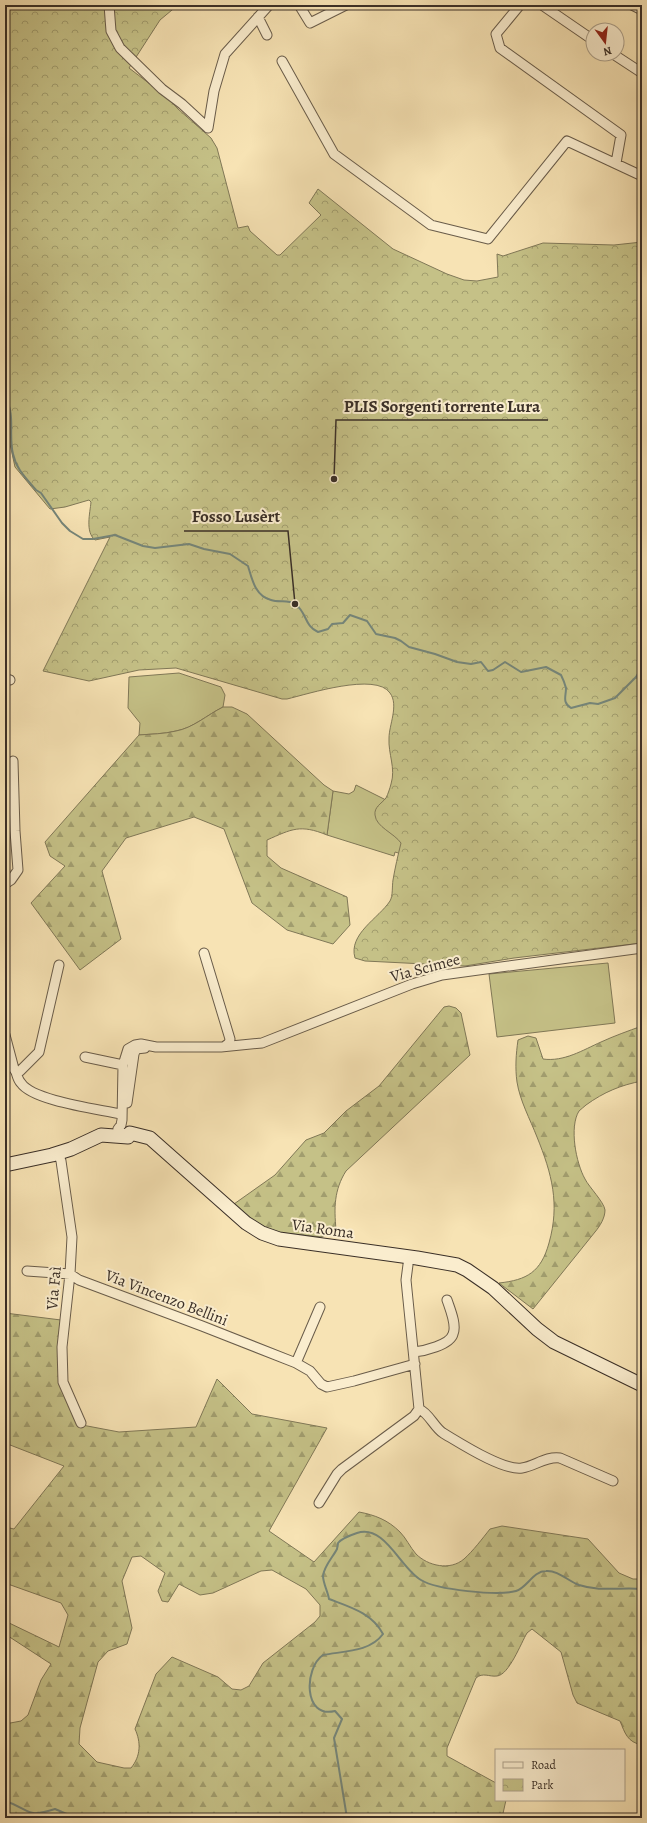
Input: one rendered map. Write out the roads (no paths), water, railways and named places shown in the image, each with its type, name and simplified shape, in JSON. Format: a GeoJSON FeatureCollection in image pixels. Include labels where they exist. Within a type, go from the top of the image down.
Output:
{"type":"FeatureCollection","features":[{"type":"Feature","properties":{"kind":"street"},"geometry":{"type":"LineString","coordinates":[[109,5],[111,30],[120,48],[162,89],[182,104],[208,128],[214,90],[225,54],[269,5]]}},
{"type":"Feature","properties":{"kind":"street"},"geometry":{"type":"LineString","coordinates":[[299,5],[310,23],[346,5]]}},
{"type":"Feature","properties":{"kind":"street"},"geometry":{"type":"LineString","coordinates":[[520,5],[496,34],[500,48],[621,135],[616,163]]}},
{"type":"Feature","properties":{"kind":"street"},"geometry":{"type":"LineString","coordinates":[[542,5],[585,35]]}},
{"type":"Feature","properties":{"kind":"street"},"geometry":{"type":"LineString","coordinates":[[632,5],[642,10]]}},
{"type":"Feature","properties":{"kind":"street"},"geometry":{"type":"LineString","coordinates":[[258,17],[267,35]]}},
{"type":"Feature","properties":{"kind":"street"},"geometry":{"type":"LineString","coordinates":[[282,61],[334,154],[431,224],[488,239],[567,141],[642,176]]}},
{"type":"Feature","properties":{"kind":"street"},"geometry":{"type":"LineString","coordinates":[[625,62],[642,74]]}},
{"type":"Feature","properties":{"kind":"street"},"geometry":{"type":"LineString","coordinates":[[5,884],[11,880],[18,870],[9,786],[13,761]]}},
{"type":"Feature","properties":{"kind":"street","name":"Via Scimee"},"geometry":{"type":"LineString","coordinates":[[132,1050],[156,1047],[225,1046],[262,1043],[412,984],[442,975],[642,948]]}},
{"type":"Feature","properties":{"kind":"street"},"geometry":{"type":"LineString","coordinates":[[204,953],[230,1039],[229,1043],[225,1046]]}},
{"type":"Feature","properties":{"kind":"street"},"geometry":{"type":"LineString","coordinates":[[16,1072],[20,1071],[39,1052],[59,965]]}},
{"type":"Feature","properties":{"kind":"street"},"geometry":{"type":"LineString","coordinates":[[5,1035],[20,1083],[26,1088],[44,1098],[120,1114]]}},
{"type":"Feature","properties":{"kind":"street"},"geometry":{"type":"LineString","coordinates":[[128,1137],[118,1128],[121,1125],[120,1114],[123,1065],[126,1054],[132,1050]]}},
{"type":"Feature","properties":{"kind":"street"},"geometry":{"type":"LineString","coordinates":[[128,1137],[122,1120],[125,1114],[132,1050]]}},
{"type":"Feature","properties":{"kind":"street"},"geometry":{"type":"LineString","coordinates":[[85,1057],[123,1065]]}},
{"type":"Feature","properties":{"kind":"street","name":"Via Roma"},"geometry":{"type":"LineString","coordinates":[[5,1166],[58,1153],[101,1135],[128,1137],[130,1133],[150,1138],[246,1223],[262,1233],[286,1240],[447,1263],[468,1270],[493,1288],[554,1342],[642,1385]]}},
{"type":"Feature","properties":{"kind":"street","name":"Via Faì"},"geometry":{"type":"LineString","coordinates":[[58,1153],[61,1161],[72,1237],[70,1274],[62,1347],[63,1382],[81,1423]]}},
{"type":"Feature","properties":{"kind":"street"},"geometry":{"type":"LineString","coordinates":[[319,1503],[337,1474],[342,1469],[414,1416],[419,1409],[406,1280],[409,1257]]}},
{"type":"Feature","properties":{"kind":"street","name":"Via Vincenzo Bellini"},"geometry":{"type":"LineString","coordinates":[[26,1271],[70,1274],[79,1280],[202,1326],[299,1365],[310,1371],[321,1384],[327,1387],[415,1364]]}},
{"type":"Feature","properties":{"kind":"street"},"geometry":{"type":"LineString","coordinates":[[414,1352],[438,1345],[450,1339],[453,1334],[453,1321],[447,1300]]}},
{"type":"Feature","properties":{"kind":"street"},"geometry":{"type":"LineString","coordinates":[[299,1365],[320,1307]]}},
{"type":"Feature","properties":{"kind":"street"},"geometry":{"type":"LineString","coordinates":[[419,1409],[424,1412],[443,1434],[504,1466],[520,1468],[554,1457],[560,1458],[613,1482]]}},
{"type":"Feature","properties":{"kind":"waterway"},"geometry":{"type":"LineString","coordinates":[[5,397],[10,411],[11,440],[14,459],[22,474],[36,490],[41,493],[62,523],[70,531],[83,539],[93,539],[115,535],[143,546],[155,548],[189,544],[204,549],[230,554],[248,566],[255,586],[261,595],[274,601],[295,604],[302,611],[310,626],[318,632],[328,629],[332,624],[343,623],[350,615],[367,621],[376,634],[395,638],[409,647],[457,662],[471,664],[481,662],[488,671],[493,670],[505,662],[521,672],[546,667],[561,675],[566,688],[565,701],[571,708],[590,703],[598,704],[615,698],[636,677],[642,667]]}},
{"type":"Feature","properties":{"kind":"waterway"},"geometry":{"type":"LineString","coordinates":[[347,1818],[334,1738],[342,1719],[335,1711],[325,1711],[317,1707],[312,1700],[310,1691],[312,1670],[317,1661],[323,1655],[364,1648],[378,1640],[383,1634],[367,1616],[329,1599],[323,1576],[325,1569],[340,1541],[357,1533],[367,1532],[376,1535],[392,1549],[413,1574],[429,1584],[440,1587],[496,1593],[516,1591],[524,1587],[537,1574],[550,1571],[555,1572],[579,1585],[587,1587],[603,1589],[642,1589]]}},
{"type":"Feature","properties":{"kind":"waterway"},"geometry":{"type":"LineString","coordinates":[[5,1801],[28,1812],[38,1813],[55,1809],[76,1818]]}},
{"type":"Feature","properties":{"kind":"place","name":"PLIS Sorgenti torrente Lura"},"geometry":{"type":"Point","coordinates":[334,479]}},
{"type":"Feature","properties":{"kind":"place","name":"Fosso Lusèrt"},"geometry":{"type":"Point","coordinates":[295,604]}}]}
